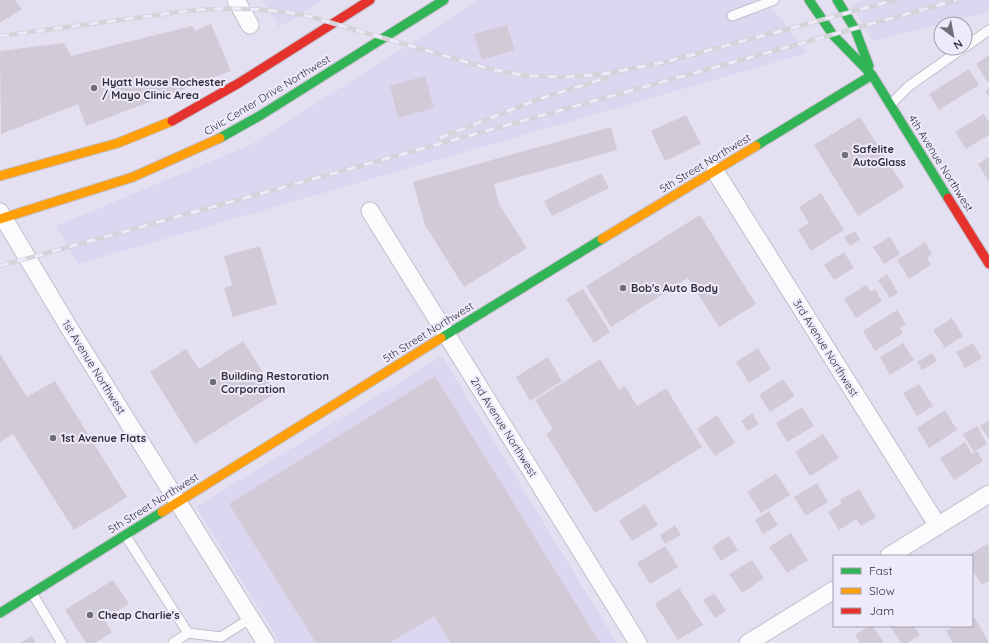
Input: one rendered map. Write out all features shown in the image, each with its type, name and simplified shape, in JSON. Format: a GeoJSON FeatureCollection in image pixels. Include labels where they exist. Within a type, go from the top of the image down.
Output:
{"type":"FeatureCollection","features":[{"type":"Feature","properties":{"kind":"main road"},"geometry":{"type":"LineString","coordinates":[[0,176],[118,143],[168,123],[239,83],[370,0]]}},
{"type":"Feature","properties":{"kind":"main road","name":"Civic Center Drive Northwest"},"geometry":{"type":"LineString","coordinates":[[1,216],[133,177],[211,143],[261,115],[444,0]]}},
{"type":"Feature","properties":{"kind":"main road","name":"4th Avenue Northwest"},"geometry":{"type":"LineString","coordinates":[[809,0],[833,35],[872,75],[989,264]]}},
{"type":"Feature","properties":{"kind":"main road","name":"4th Avenue Northwest"},"geometry":{"type":"LineString","coordinates":[[837,0],[855,29],[872,75]]}},
{"type":"Feature","properties":{"kind":"main road","name":"5th Street Northwest"},"geometry":{"type":"LineString","coordinates":[[0,613],[447,334],[872,75]]}},
{"type":"Feature","properties":{"kind":"street"},"geometry":{"type":"LineString","coordinates":[[236,0],[250,25]]}},
{"type":"Feature","properties":{"kind":"street","name":"3rd Avenue Northwest"},"geometry":{"type":"LineString","coordinates":[[716,171],[938,526]]}},
{"type":"Feature","properties":{"kind":"street","name":"2nd Avenue Northwest"},"geometry":{"type":"LineString","coordinates":[[370,211],[638,643]]}},
{"type":"Feature","properties":{"kind":"street","name":"1st Avenue Northwest"},"geometry":{"type":"LineString","coordinates":[[1,216],[266,643]]}},
{"type":"Feature","properties":{"kind":"street"},"geometry":{"type":"LineString","coordinates":[[891,555],[989,494]]}},
{"type":"Feature","properties":{"kind":"street"},"geometry":{"type":"LineString","coordinates":[[748,643],[833,591]]}},
{"type":"Feature","properties":{"kind":"lane"},"geometry":{"type":"LineString","coordinates":[[732,16],[774,0]]}},
{"type":"Feature","properties":{"kind":"lane"},"geometry":{"type":"LineString","coordinates":[[973,41],[989,30]]}},
{"type":"Feature","properties":{"kind":"lane"},"geometry":{"type":"LineString","coordinates":[[891,104],[909,86],[951,56]]}},
{"type":"Feature","properties":{"kind":"lane"},"geometry":{"type":"LineString","coordinates":[[125,535],[188,633]]}},
{"type":"Feature","properties":{"kind":"lane"},"geometry":{"type":"LineString","coordinates":[[32,593],[62,643]]}},
{"type":"Feature","properties":{"kind":"lane"},"geometry":{"type":"LineString","coordinates":[[173,643],[188,633],[220,637],[251,618]]}},
{"type":"Feature","properties":{"kind":"shaded area"},"geometry":{"type":"Polygon","coordinates":[[[262,0],[324,0],[279,27],[262,0]]]}},
{"type":"Feature","properties":{"kind":"shaded area"},"geometry":{"type":"Polygon","coordinates":[[[479,0],[766,0],[807,53],[78,264],[56,226],[250,145],[479,0]]]}},
{"type":"Feature","properties":{"kind":"shaded area"},"geometry":{"type":"Polygon","coordinates":[[[865,0],[989,0],[989,12],[973,16],[933,16],[933,26],[873,41],[851,4],[865,0]]]}},
{"type":"Feature","properties":{"kind":"shaded area"},"geometry":{"type":"Polygon","coordinates":[[[442,356],[617,643],[280,643],[196,507],[442,356]]]}},
{"type":"Feature","properties":{"kind":"building"},"geometry":{"type":"Polygon","coordinates":[[[0,0],[15,0],[22,9],[0,23],[0,0]]]}},
{"type":"Feature","properties":{"kind":"building","name":"Hyatt House Rochester / Mayo Clinic Area"},"geometry":{"type":"Polygon","coordinates":[[[211,24],[231,71],[86,126],[78,104],[1,134],[0,51],[64,43],[71,56],[192,26],[195,31],[211,24]]]}},
{"type":"Feature","properties":{"kind":"building"},"geometry":{"type":"Polygon","coordinates":[[[507,25],[515,50],[482,60],[474,34],[507,25]]]}},
{"type":"Feature","properties":{"kind":"building"},"geometry":{"type":"Polygon","coordinates":[[[989,55],[989,81],[987,82],[976,64],[989,55]]]}},
{"type":"Feature","properties":{"kind":"building"},"geometry":{"type":"Polygon","coordinates":[[[969,69],[979,85],[939,110],[929,94],[969,69]]]}},
{"type":"Feature","properties":{"kind":"building"},"geometry":{"type":"Polygon","coordinates":[[[425,76],[434,108],[398,118],[390,86],[425,76]]]}},
{"type":"Feature","properties":{"kind":"building"},"geometry":{"type":"Polygon","coordinates":[[[989,88],[989,97],[985,91],[989,88]]]}},
{"type":"Feature","properties":{"kind":"building"},"geometry":{"type":"Polygon","coordinates":[[[984,114],[989,122],[989,135],[966,149],[955,132],[984,114]]]}},
{"type":"Feature","properties":{"kind":"building"},"geometry":{"type":"Polygon","coordinates":[[[686,115],[701,144],[665,161],[651,131],[686,115]]]}},
{"type":"Feature","properties":{"kind":"building"},"geometry":{"type":"Polygon","coordinates":[[[860,117],[904,187],[858,216],[814,145],[860,117]]]}},
{"type":"Feature","properties":{"kind":"building"},"geometry":{"type":"Polygon","coordinates":[[[611,127],[617,150],[494,184],[499,204],[527,248],[464,287],[425,225],[413,182],[611,127]]]}},
{"type":"Feature","properties":{"kind":"building"},"geometry":{"type":"Polygon","coordinates":[[[989,157],[989,182],[978,164],[989,157]]]}},
{"type":"Feature","properties":{"kind":"building"},"geometry":{"type":"Polygon","coordinates":[[[601,173],[609,188],[552,216],[544,201],[601,173]]]}},
{"type":"Feature","properties":{"kind":"building"},"geometry":{"type":"Polygon","coordinates":[[[821,193],[844,230],[811,251],[798,230],[809,223],[799,207],[821,193]]]}},
{"type":"Feature","properties":{"kind":"building"},"geometry":{"type":"Polygon","coordinates":[[[700,215],[756,304],[719,327],[688,278],[611,327],[586,286],[700,215]]]}},
{"type":"Feature","properties":{"kind":"building"},"geometry":{"type":"Polygon","coordinates":[[[855,231],[860,239],[850,246],[844,237],[855,231]]]}},
{"type":"Feature","properties":{"kind":"building"},"geometry":{"type":"Polygon","coordinates":[[[890,237],[900,254],[884,264],[873,247],[890,237]]]}},
{"type":"Feature","properties":{"kind":"building"},"geometry":{"type":"Polygon","coordinates":[[[925,242],[932,254],[927,258],[931,265],[909,279],[897,260],[925,242]]]}},
{"type":"Feature","properties":{"kind":"building"},"geometry":{"type":"Polygon","coordinates":[[[260,246],[277,304],[233,317],[224,288],[232,285],[224,256],[260,246]]]}},
{"type":"Feature","properties":{"kind":"building"},"geometry":{"type":"Polygon","coordinates":[[[844,252],[854,268],[834,280],[824,265],[844,252]]]}},
{"type":"Feature","properties":{"kind":"building"},"geometry":{"type":"Polygon","coordinates":[[[887,274],[898,293],[890,298],[878,280],[887,274]]]}},
{"type":"Feature","properties":{"kind":"building"},"geometry":{"type":"Polygon","coordinates":[[[866,285],[871,292],[875,289],[882,301],[856,318],[844,299],[866,285]]]}},
{"type":"Feature","properties":{"kind":"building"},"geometry":{"type":"Polygon","coordinates":[[[583,289],[610,332],[594,343],[566,299],[583,289]]]}},
{"type":"Feature","properties":{"kind":"building"},"geometry":{"type":"Polygon","coordinates":[[[897,310],[906,324],[900,328],[903,333],[875,351],[863,331],[897,310]]]}},
{"type":"Feature","properties":{"kind":"building"},"geometry":{"type":"Polygon","coordinates":[[[952,318],[963,336],[945,348],[933,330],[952,318]]]}},
{"type":"Feature","properties":{"kind":"building","name":"Building Restoration Corporation"},"geometry":{"type":"Polygon","coordinates":[[[243,341],[276,393],[195,444],[150,372],[186,349],[199,369],[243,341]]]}},
{"type":"Feature","properties":{"kind":"building"},"geometry":{"type":"Polygon","coordinates":[[[903,343],[914,360],[890,375],[880,357],[903,343]]]}},
{"type":"Feature","properties":{"kind":"building"},"geometry":{"type":"Polygon","coordinates":[[[973,343],[982,358],[965,368],[956,352],[973,343]]]}},
{"type":"Feature","properties":{"kind":"building"},"geometry":{"type":"Polygon","coordinates":[[[758,348],[771,369],[749,383],[736,362],[758,348]]]}},
{"type":"Feature","properties":{"kind":"building"},"geometry":{"type":"Polygon","coordinates":[[[932,353],[937,361],[922,370],[917,362],[932,353]]]}},
{"type":"Feature","properties":{"kind":"building","name":"1st Avenue Flats"},"geometry":{"type":"Polygon","coordinates":[[[0,354],[27,397],[55,381],[127,497],[74,530],[13,434],[0,442],[0,354]]]}},
{"type":"Feature","properties":{"kind":"building"},"geometry":{"type":"Polygon","coordinates":[[[548,357],[562,381],[530,401],[516,377],[548,357]]]}},
{"type":"Feature","properties":{"kind":"building"},"geometry":{"type":"Polygon","coordinates":[[[600,359],[619,390],[625,386],[637,406],[666,388],[702,447],[595,513],[546,434],[553,429],[535,400],[600,359]]]}},
{"type":"Feature","properties":{"kind":"building"},"geometry":{"type":"Polygon","coordinates":[[[435,376],[600,643],[451,643],[434,616],[390,643],[316,643],[229,504],[435,376]]]}},
{"type":"Feature","properties":{"kind":"building"},"geometry":{"type":"Polygon","coordinates":[[[783,379],[795,396],[770,412],[759,395],[783,379]]]}},
{"type":"Feature","properties":{"kind":"building"},"geometry":{"type":"Polygon","coordinates":[[[919,384],[933,406],[917,416],[903,393],[919,384]]]}},
{"type":"Feature","properties":{"kind":"building"},"geometry":{"type":"Polygon","coordinates":[[[802,407],[814,426],[787,442],[776,423],[802,407]]]}},
{"type":"Feature","properties":{"kind":"building"},"geometry":{"type":"Polygon","coordinates":[[[945,410],[957,430],[929,448],[917,428],[945,410]]]}},
{"type":"Feature","properties":{"kind":"building"},"geometry":{"type":"Polygon","coordinates":[[[752,413],[759,424],[748,431],[741,421],[752,413]]]}},
{"type":"Feature","properties":{"kind":"building"},"geometry":{"type":"Polygon","coordinates":[[[717,415],[735,443],[715,456],[697,429],[717,415]]]}},
{"type":"Feature","properties":{"kind":"building"},"geometry":{"type":"Polygon","coordinates":[[[989,420],[989,439],[980,426],[989,420]]]}},
{"type":"Feature","properties":{"kind":"building"},"geometry":{"type":"Polygon","coordinates":[[[977,426],[987,444],[974,452],[963,434],[977,426]]]}},
{"type":"Feature","properties":{"kind":"building"},"geometry":{"type":"Polygon","coordinates":[[[823,434],[839,458],[810,476],[795,452],[823,434]]]}},
{"type":"Feature","properties":{"kind":"building"},"geometry":{"type":"Polygon","coordinates":[[[965,442],[972,454],[977,451],[983,461],[954,480],[940,458],[965,442]]]}},
{"type":"Feature","properties":{"kind":"building"},"geometry":{"type":"Polygon","coordinates":[[[776,473],[790,495],[761,513],[747,492],[776,473]]]}},
{"type":"Feature","properties":{"kind":"building"},"geometry":{"type":"Polygon","coordinates":[[[817,483],[828,502],[806,516],[794,497],[817,483]]]}},
{"type":"Feature","properties":{"kind":"building"},"geometry":{"type":"Polygon","coordinates":[[[859,489],[876,517],[861,526],[856,519],[839,530],[828,512],[842,503],[840,500],[859,489]]]}},
{"type":"Feature","properties":{"kind":"building"},"geometry":{"type":"Polygon","coordinates":[[[645,504],[658,525],[632,541],[619,521],[645,504]]]}},
{"type":"Feature","properties":{"kind":"building"},"geometry":{"type":"Polygon","coordinates":[[[769,511],[778,525],[763,534],[755,520],[769,511]]]}},
{"type":"Feature","properties":{"kind":"building"},"geometry":{"type":"Polygon","coordinates":[[[675,525],[681,535],[665,544],[660,535],[675,525]]]}},
{"type":"Feature","properties":{"kind":"building"},"geometry":{"type":"Polygon","coordinates":[[[791,533],[808,560],[787,573],[769,547],[791,533]]]}},
{"type":"Feature","properties":{"kind":"building"},"geometry":{"type":"Polygon","coordinates":[[[729,536],[738,550],[721,561],[712,547],[729,536]]]}},
{"type":"Feature","properties":{"kind":"building"},"geometry":{"type":"Polygon","coordinates":[[[987,544],[989,548],[989,581],[982,585],[973,572],[973,555],[969,555],[987,544]]]}},
{"type":"Feature","properties":{"kind":"building"},"geometry":{"type":"Polygon","coordinates":[[[665,546],[678,567],[650,584],[637,563],[665,546]]]}},
{"type":"Feature","properties":{"kind":"building"},"geometry":{"type":"Polygon","coordinates":[[[752,560],[764,578],[742,593],[729,574],[752,560]]]}},
{"type":"Feature","properties":{"kind":"building","name":"Cheap Charlie's"},"geometry":{"type":"Polygon","coordinates":[[[113,580],[129,604],[104,619],[112,632],[95,643],[86,643],[65,610],[113,580]]]}},
{"type":"Feature","properties":{"kind":"building"},"geometry":{"type":"Polygon","coordinates":[[[679,588],[703,625],[678,640],[655,604],[679,588]]]}},
{"type":"Feature","properties":{"kind":"building"},"geometry":{"type":"Polygon","coordinates":[[[714,593],[726,611],[715,618],[703,600],[714,593]]]}},
{"type":"Feature","properties":{"kind":"building"},"geometry":{"type":"Polygon","coordinates":[[[975,618],[989,643],[953,643],[946,631],[953,627],[973,627],[973,619],[975,618]]]}},
{"type":"Feature","properties":{"kind":"building"},"geometry":{"type":"Polygon","coordinates":[[[867,627],[874,627],[884,643],[860,643],[855,635],[867,627]]]}},
{"type":"Feature","properties":{"kind":"building"},"geometry":{"type":"Polygon","coordinates":[[[891,627],[915,627],[920,635],[907,643],[901,643],[891,627]]]}},
{"type":"Feature","properties":{"kind":"building"},"geometry":{"type":"Polygon","coordinates":[[[32,636],[36,643],[20,643],[32,636]]]}},
{"type":"Feature","properties":{"kind":"railway"},"geometry":{"type":"LineString","coordinates":[[669,61],[895,0]]}},
{"type":"Feature","properties":{"kind":"railway"},"geometry":{"type":"LineString","coordinates":[[0,266],[957,0]]}},
{"type":"Feature","properties":{"kind":"railway"},"geometry":{"type":"LineString","coordinates":[[0,36],[187,11],[247,9],[278,11],[308,16],[490,69],[527,76],[565,77],[604,74],[674,60]]}},
{"type":"Feature","properties":{"kind":"railway"},"geometry":{"type":"LineString","coordinates":[[440,138],[536,100],[606,78]]}},
{"type":"Feature","properties":{"kind":"traffic: fast"},"geometry":{"type":"LineString","coordinates":[[220,138],[261,115],[444,0]]}},
{"type":"Feature","properties":{"kind":"traffic: fast"},"geometry":{"type":"LineString","coordinates":[[809,0],[833,35],[872,75],[948,198]]}},
{"type":"Feature","properties":{"kind":"traffic: fast"},"geometry":{"type":"LineString","coordinates":[[837,0],[855,29],[869,66]]}},
{"type":"Feature","properties":{"kind":"traffic: fast"},"geometry":{"type":"LineString","coordinates":[[756,146],[872,75]]}},
{"type":"Feature","properties":{"kind":"traffic: fast"},"geometry":{"type":"LineString","coordinates":[[441,338],[602,239]]}},
{"type":"Feature","properties":{"kind":"traffic: fast"},"geometry":{"type":"LineString","coordinates":[[0,613],[162,512]]}},
{"type":"Feature","properties":{"kind":"traffic: slow"},"geometry":{"type":"LineString","coordinates":[[0,176],[118,143],[172,121]]}},
{"type":"Feature","properties":{"kind":"traffic: slow"},"geometry":{"type":"LineString","coordinates":[[0,219],[133,177],[220,138]]}},
{"type":"Feature","properties":{"kind":"traffic: slow"},"geometry":{"type":"LineString","coordinates":[[602,239],[756,146]]}},
{"type":"Feature","properties":{"kind":"traffic: slow"},"geometry":{"type":"LineString","coordinates":[[162,512],[441,338]]}},
{"type":"Feature","properties":{"kind":"traffic: jam"},"geometry":{"type":"LineString","coordinates":[[172,121],[239,83],[370,0]]}},
{"type":"Feature","properties":{"kind":"traffic: jam"},"geometry":{"type":"LineString","coordinates":[[948,198],[989,264]]}},
{"type":"Feature","properties":{"kind":"place","name":"Hyatt House Rochester / Mayo Clinic Area"},"geometry":{"type":"Point","coordinates":[94,88]}},
{"type":"Feature","properties":{"kind":"place","name":"Safelite AutoGlass"},"geometry":{"type":"Point","coordinates":[845,155]}},
{"type":"Feature","properties":{"kind":"place","name":"Bob's Auto Body"},"geometry":{"type":"Point","coordinates":[623,288]}},
{"type":"Feature","properties":{"kind":"place","name":"Building Restoration Corporation"},"geometry":{"type":"Point","coordinates":[213,382]}},
{"type":"Feature","properties":{"kind":"place","name":"1st Avenue Flats"},"geometry":{"type":"Point","coordinates":[53,438]}},
{"type":"Feature","properties":{"kind":"place","name":"Cheap Charlie's"},"geometry":{"type":"Point","coordinates":[90,615]}}]}
